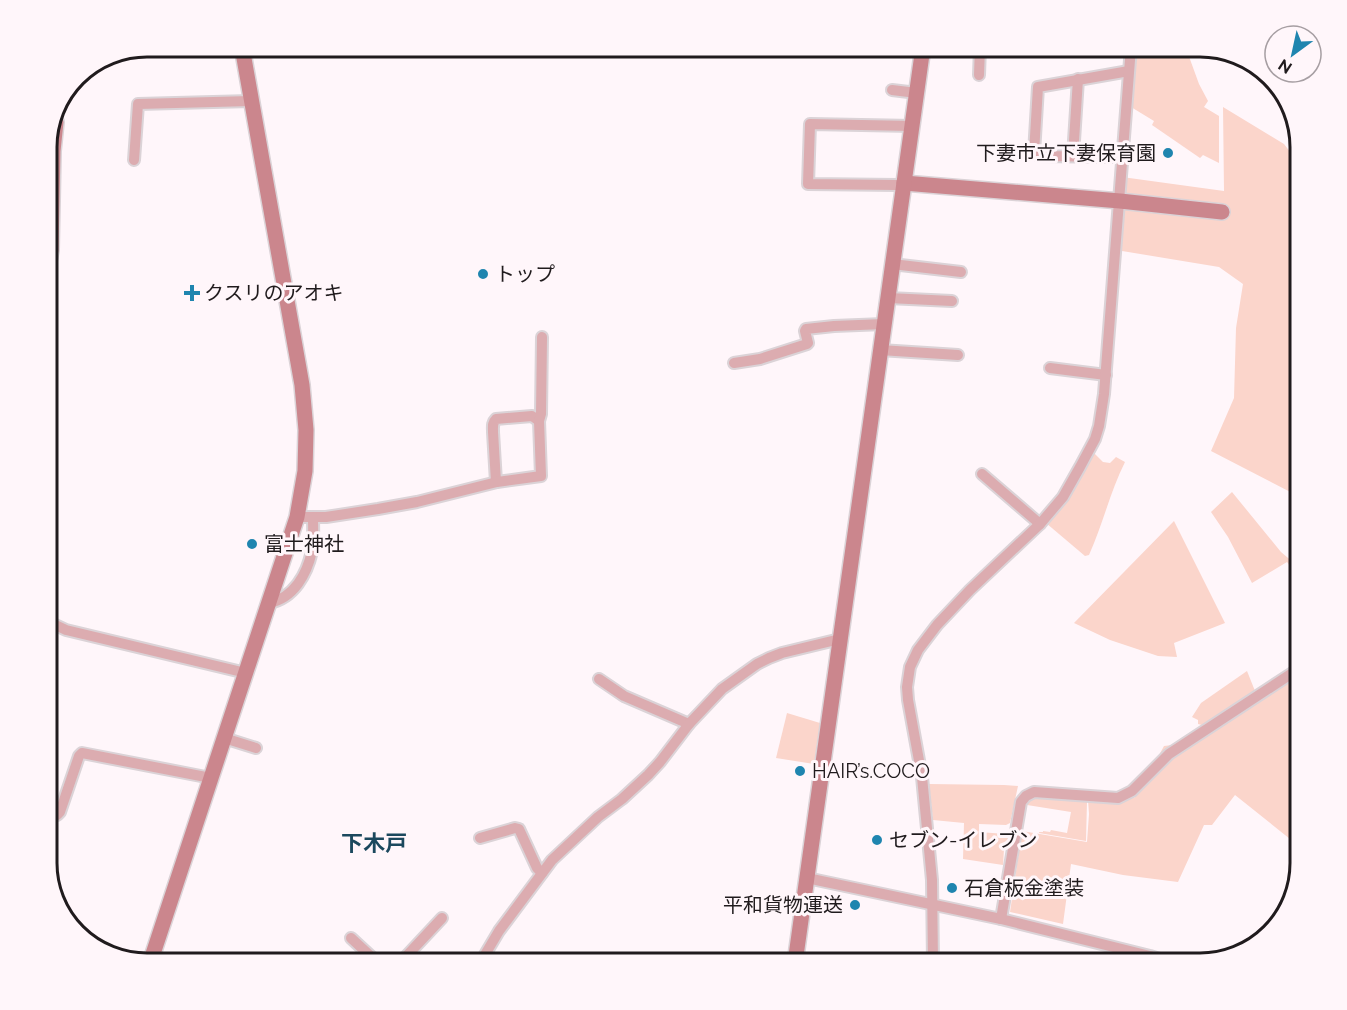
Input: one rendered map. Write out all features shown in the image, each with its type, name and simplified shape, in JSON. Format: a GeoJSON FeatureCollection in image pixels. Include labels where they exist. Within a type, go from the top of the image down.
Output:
{"type":"FeatureCollection","features":[{"type":"Feature","properties":{"kind":"street"},"geometry":{"type":"LineString","coordinates":[[153,953],[297,517],[305,471],[306,430],[302,385],[244,57]]}},
{"type":"Feature","properties":{"kind":"street"},"geometry":{"type":"LineString","coordinates":[[796,953],[922,57]]}},
{"type":"Feature","properties":{"kind":"street"},"geometry":{"type":"LineString","coordinates":[[979,75],[980,57]]}},
{"type":"Feature","properties":{"kind":"street"},"geometry":{"type":"LineString","coordinates":[[933,953],[932,880],[922,777],[908,700],[910,667],[924,641],[943,619],[970,590],[1041,524],[1063,497],[1095,439],[1101,415],[1106,375],[1130,57]]}},
{"type":"Feature","properties":{"kind":"street"},"geometry":{"type":"LineString","coordinates":[[1123,157],[1039,156],[1034,153],[1038,87],[1129,71]]}},
{"type":"Feature","properties":{"kind":"street"},"geometry":{"type":"LineString","coordinates":[[1074,156],[1078,79]]}},
{"type":"Feature","properties":{"kind":"street"},"geometry":{"type":"LineString","coordinates":[[892,90],[917,93]]}},
{"type":"Feature","properties":{"kind":"street"},"geometry":{"type":"LineString","coordinates":[[134,160],[138,104],[251,101]]}},
{"type":"Feature","properties":{"kind":"street"},"geometry":{"type":"LineString","coordinates":[[913,126],[810,124],[808,184],[897,185],[904,183],[1222,212]]}},
{"type":"Feature","properties":{"kind":"street"},"geometry":{"type":"LineString","coordinates":[[892,264],[961,272]]}},
{"type":"Feature","properties":{"kind":"street"},"geometry":{"type":"LineString","coordinates":[[888,298],[952,302]]}},
{"type":"Feature","properties":{"kind":"street"},"geometry":{"type":"LineString","coordinates":[[734,363],[760,359],[807,344],[806,328],[884,324]]}},
{"type":"Feature","properties":{"kind":"street"},"geometry":{"type":"LineString","coordinates":[[297,517],[348,514],[417,502],[496,482],[541,476],[539,421],[542,337]]}},
{"type":"Feature","properties":{"kind":"street"},"geometry":{"type":"LineString","coordinates":[[880,350],[958,355]]}},
{"type":"Feature","properties":{"kind":"street"},"geometry":{"type":"LineString","coordinates":[[1050,368],[1106,375]]}},
{"type":"Feature","properties":{"kind":"street"},"geometry":{"type":"LineString","coordinates":[[496,482],[492,425],[494,421],[532,416],[539,421]]}},
{"type":"Feature","properties":{"kind":"street"},"geometry":{"type":"LineString","coordinates":[[982,474],[1041,524]]}},
{"type":"Feature","properties":{"kind":"street"},"geometry":{"type":"LineString","coordinates":[[269,603],[277,602],[288,595],[302,579],[312,551],[313,517]]}},
{"type":"Feature","properties":{"kind":"street"},"geometry":{"type":"LineString","coordinates":[[57,626],[66,630],[246,673]]}},
{"type":"Feature","properties":{"kind":"street"},"geometry":{"type":"LineString","coordinates":[[486,953],[499,931],[552,860],[648,775],[689,724],[722,689],[757,664],[782,653],[840,639]]}},
{"type":"Feature","properties":{"kind":"street"},"geometry":{"type":"LineString","coordinates":[[1000,919],[1021,802],[1026,796],[1034,792],[1118,798],[1132,791],[1168,754],[1290,675]]}},
{"type":"Feature","properties":{"kind":"street"},"geometry":{"type":"LineString","coordinates":[[599,679],[624,696],[689,724]]}},
{"type":"Feature","properties":{"kind":"street"},"geometry":{"type":"LineString","coordinates":[[225,738],[256,748]]}},
{"type":"Feature","properties":{"kind":"street"},"geometry":{"type":"LineString","coordinates":[[57,815],[82,753],[211,778]]}},
{"type":"Feature","properties":{"kind":"street"},"geometry":{"type":"LineString","coordinates":[[480,838],[515,828],[519,829],[537,868],[542,873]]}},
{"type":"Feature","properties":{"kind":"street"},"geometry":{"type":"LineString","coordinates":[[807,878],[1000,919],[1138,953]]}},
{"type":"Feature","properties":{"kind":"street"},"geometry":{"type":"LineString","coordinates":[[409,953],[442,918]]}},
{"type":"Feature","properties":{"kind":"street"},"geometry":{"type":"LineString","coordinates":[[351,938],[367,953]]}},
{"type":"Feature","properties":{"kind":"shaded area"},"geometry":{"type":"Polygon","coordinates":[[[1136,57],[1189,57],[1208,101],[1204,107],[1219,116],[1219,163],[1203,155],[1200,158],[1152,125],[1154,121],[1131,107],[1136,57]]]}},
{"type":"Feature","properties":{"kind":"shaded area"},"geometry":{"type":"Polygon","coordinates":[[[1223,107],[1284,144],[1290,152],[1290,492],[1211,451],[1234,398],[1236,328],[1243,284],[1219,267],[1116,250],[1122,177],[1224,191],[1223,107]]]}},
{"type":"Feature","properties":{"kind":"shaded area"},"geometry":{"type":"Polygon","coordinates":[[[1092,451],[1103,462],[1110,463],[1116,457],[1125,462],[1089,555],[1085,556],[1046,523],[1069,495],[1092,451]]]}},
{"type":"Feature","properties":{"kind":"shaded area"},"geometry":{"type":"Polygon","coordinates":[[[1232,492],[1281,552],[1290,560],[1290,566],[1287,562],[1252,583],[1228,537],[1211,512],[1232,492]]]}},
{"type":"Feature","properties":{"kind":"shaded area"},"geometry":{"type":"Polygon","coordinates":[[[1174,521],[1225,623],[1174,643],[1177,657],[1158,656],[1110,640],[1074,623],[1174,521]]]}},
{"type":"Feature","properties":{"kind":"shaded area"},"geometry":{"type":"Polygon","coordinates":[[[1247,671],[1255,691],[1202,725],[1198,724],[1198,720],[1192,717],[1201,703],[1247,671]]]}},
{"type":"Feature","properties":{"kind":"shaded area"},"geometry":{"type":"Polygon","coordinates":[[[1290,679],[1290,839],[1235,795],[1212,825],[1204,825],[1178,882],[1123,875],[1071,864],[1063,924],[1010,912],[1022,831],[1087,842],[1088,800],[1134,798],[1161,767],[1158,757],[1164,746],[1172,745],[1290,679]]]}},
{"type":"Feature","properties":{"kind":"shaded area"},"geometry":{"type":"Polygon","coordinates":[[[787,713],[820,723],[814,764],[776,758],[787,713]]]}},
{"type":"Feature","properties":{"kind":"shaded area"},"geometry":{"type":"Polygon","coordinates":[[[929,784],[1018,786],[1010,823],[1006,825],[979,824],[979,832],[1006,834],[1008,838],[1004,849],[1003,865],[963,859],[964,823],[933,820],[929,784]]]}},
{"type":"Feature","properties":{"kind":"shaded area"},"geometry":{"type":"Polygon","coordinates":[[[1036,798],[1087,801],[1086,841],[1039,833],[1051,830],[1067,833],[1071,812],[1027,805],[1036,798]]]}},
{"type":"Feature","properties":{"kind":"place","name":"下妻市立下妻保育園"},"geometry":{"type":"Point","coordinates":[1168,153]}},
{"type":"Feature","properties":{"kind":"place","name":"トップ"},"geometry":{"type":"Point","coordinates":[483,274]}},
{"type":"Feature","properties":{"kind":"place","name":"クスリのアオキ"},"geometry":{"type":"Point","coordinates":[192,293]}},
{"type":"Feature","properties":{"kind":"place","name":"富士神社"},"geometry":{"type":"Point","coordinates":[252,544]}},
{"type":"Feature","properties":{"kind":"place","name":"HAIR’s.COCO"},"geometry":{"type":"Point","coordinates":[800,771]}},
{"type":"Feature","properties":{"kind":"place","name":"セブン-イレブン"},"geometry":{"type":"Point","coordinates":[877,840]}},
{"type":"Feature","properties":{"kind":"place","name":"石倉板金塗装"},"geometry":{"type":"Point","coordinates":[952,888]}},
{"type":"Feature","properties":{"kind":"place","name":"平和貨物運送"},"geometry":{"type":"Point","coordinates":[855,905]}},
{"type":"Feature","properties":{"kind":"district","name":"下木戸"},"geometry":{"type":"Point","coordinates":[374,843]}}]}
